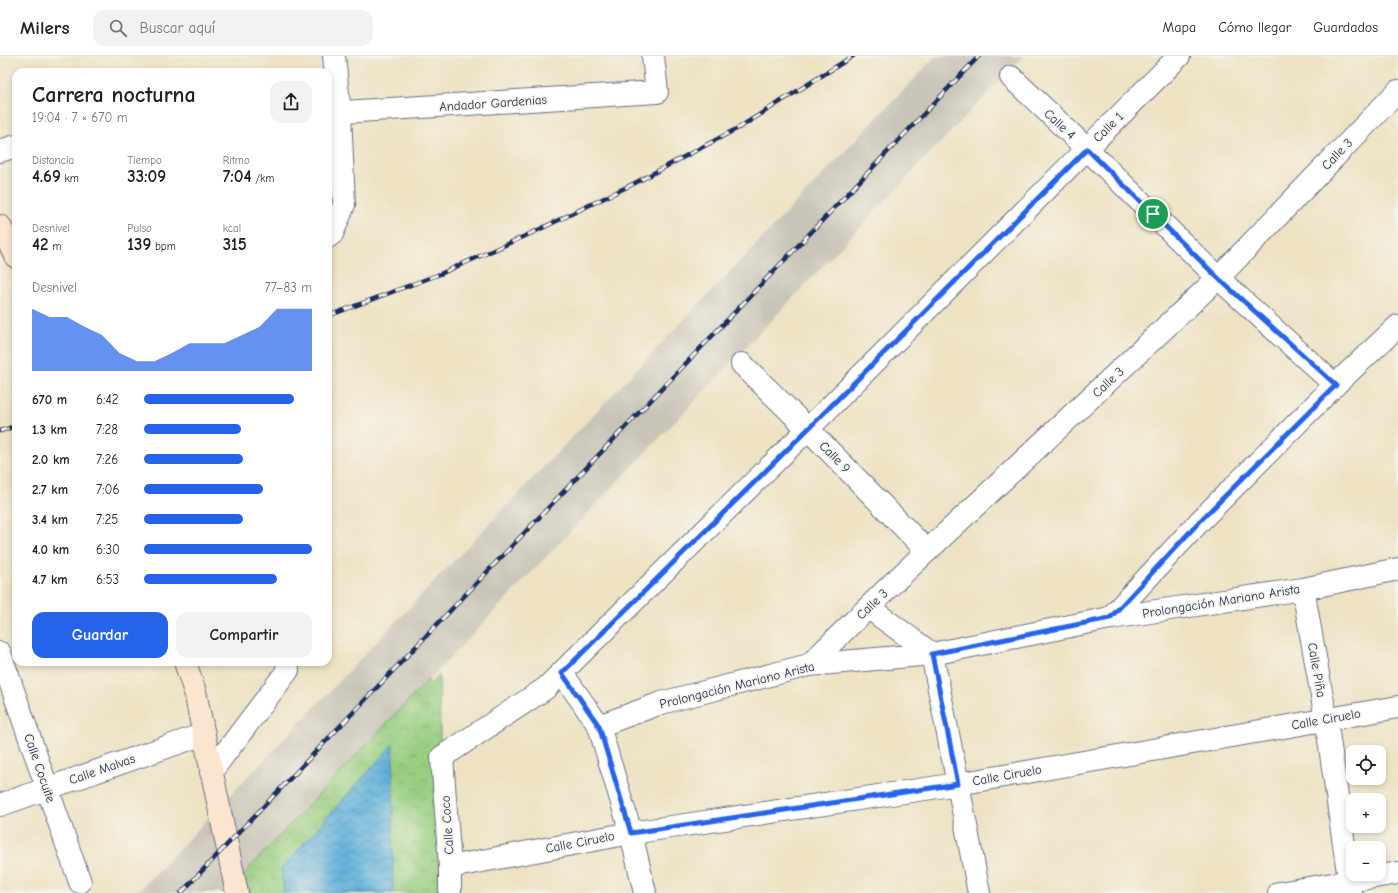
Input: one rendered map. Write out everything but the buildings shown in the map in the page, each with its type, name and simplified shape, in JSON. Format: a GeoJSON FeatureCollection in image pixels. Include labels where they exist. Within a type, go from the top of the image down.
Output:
{"type":"FeatureCollection","features":[{"type":"Feature","properties":{"kind":"street"},"geometry":{"type":"LineString","coordinates":[[332,234],[344,205],[334,113],[334,56]]}},
{"type":"Feature","properties":{"kind":"street","name":"Andador Gardenias"},"geometry":{"type":"LineString","coordinates":[[334,113],[657,92],[653,56]]}},
{"type":"Feature","properties":{"kind":"street","name":"Calle 1"},"geometry":{"type":"LineString","coordinates":[[562,673],[808,429],[1178,56]]}},
{"type":"Feature","properties":{"kind":"street","name":"Calle 4"},"geometry":{"type":"LineString","coordinates":[[1011,77],[1087,149],[1218,278],[1336,385]]}},
{"type":"Feature","properties":{"kind":"street","name":"Calle 3"},"geometry":{"type":"LineString","coordinates":[[809,665],[927,551],[1218,278],[1398,91]]}},
{"type":"Feature","properties":{"kind":"street"},"geometry":{"type":"LineString","coordinates":[[0,151],[12,147]]}},
{"type":"Feature","properties":{"kind":"street"},"geometry":{"type":"LineString","coordinates":[[0,226],[12,249]]}},
{"type":"Feature","properties":{"kind":"street"},"geometry":{"type":"LineString","coordinates":[[1110,618],[1200,521],[1336,385],[1398,326]]}},
{"type":"Feature","properties":{"kind":"street","name":"Calle 9"},"geometry":{"type":"LineString","coordinates":[[742,364],[808,429],[927,551]]}},
{"type":"Feature","properties":{"kind":"street","name":"Prolongación Mariano Arista"},"geometry":{"type":"LineString","coordinates":[[599,726],[661,703],[809,665],[932,654],[1110,618],[1303,589],[1398,570]]}},
{"type":"Feature","properties":{"kind":"street","name":"Calle Piña"},"geometry":{"type":"LineString","coordinates":[[1303,589],[1326,719],[1351,887]]}},
{"type":"Feature","properties":{"kind":"street"},"geometry":{"type":"LineString","coordinates":[[869,608],[932,654],[979,893]]}},
{"type":"Feature","properties":{"kind":"street","name":"Calle Cocuite"},"geometry":{"type":"LineString","coordinates":[[0,653],[80,882]]}},
{"type":"Feature","properties":{"kind":"street"},"geometry":{"type":"LineString","coordinates":[[186,666],[195,692],[238,893]]}},
{"type":"Feature","properties":{"kind":"street"},"geometry":{"type":"LineString","coordinates":[[211,772],[288,670],[288,666]]}},
{"type":"Feature","properties":{"kind":"street"},"geometry":{"type":"LineString","coordinates":[[562,673],[599,726],[631,833],[645,893]]}},
{"type":"Feature","properties":{"kind":"street","name":"Calle Coco"},"geometry":{"type":"LineString","coordinates":[[450,893],[450,867],[442,757],[546,688],[562,673]]}},
{"type":"Feature","properties":{"kind":"street","name":"Calle Ciruelo"},"geometry":{"type":"LineString","coordinates":[[450,867],[631,833],[958,784],[1398,707]]}},
{"type":"Feature","properties":{"kind":"street","name":"Calle Malvas"},"geometry":{"type":"LineString","coordinates":[[0,806],[47,788],[204,734]]}},
{"type":"Feature","properties":{"kind":"street"},"geometry":{"type":"LineString","coordinates":[[1279,893],[1351,887],[1398,873]]}},
{"type":"Feature","properties":{"kind":"shaded area"},"geometry":{"type":"Polygon","coordinates":[[[936,56],[1023,56],[226,893],[137,893],[936,56]]]}},
{"type":"Feature","properties":{"kind":"green space"},"geometry":{"type":"Polygon","coordinates":[[[439,675],[443,893],[226,893],[428,680],[429,685],[439,675]]]}},
{"type":"Feature","properties":{"kind":"water"},"geometry":{"type":"Polygon","coordinates":[[[393,744],[393,893],[284,893],[281,869],[393,744]]]}},
{"type":"Feature","properties":{"kind":"railway"},"geometry":{"type":"LineString","coordinates":[[332,314],[440,274],[534,232],[635,183],[740,127],[853,56]]}},
{"type":"Feature","properties":{"kind":"railway"},"geometry":{"type":"LineString","coordinates":[[181,893],[979,56]]}},
{"type":"Feature","properties":{"kind":"railway"},"geometry":{"type":"LineString","coordinates":[[0,431],[12,427]]}},
{"type":"Feature","properties":{"kind":"route"},"geometry":{"type":"LineString","coordinates":[[1087,149],[1153,214],[1218,278],[1336,385],[1200,521],[1110,618],[932,654],[958,784],[631,833],[599,726],[562,673],[1087,149]]}}]}
